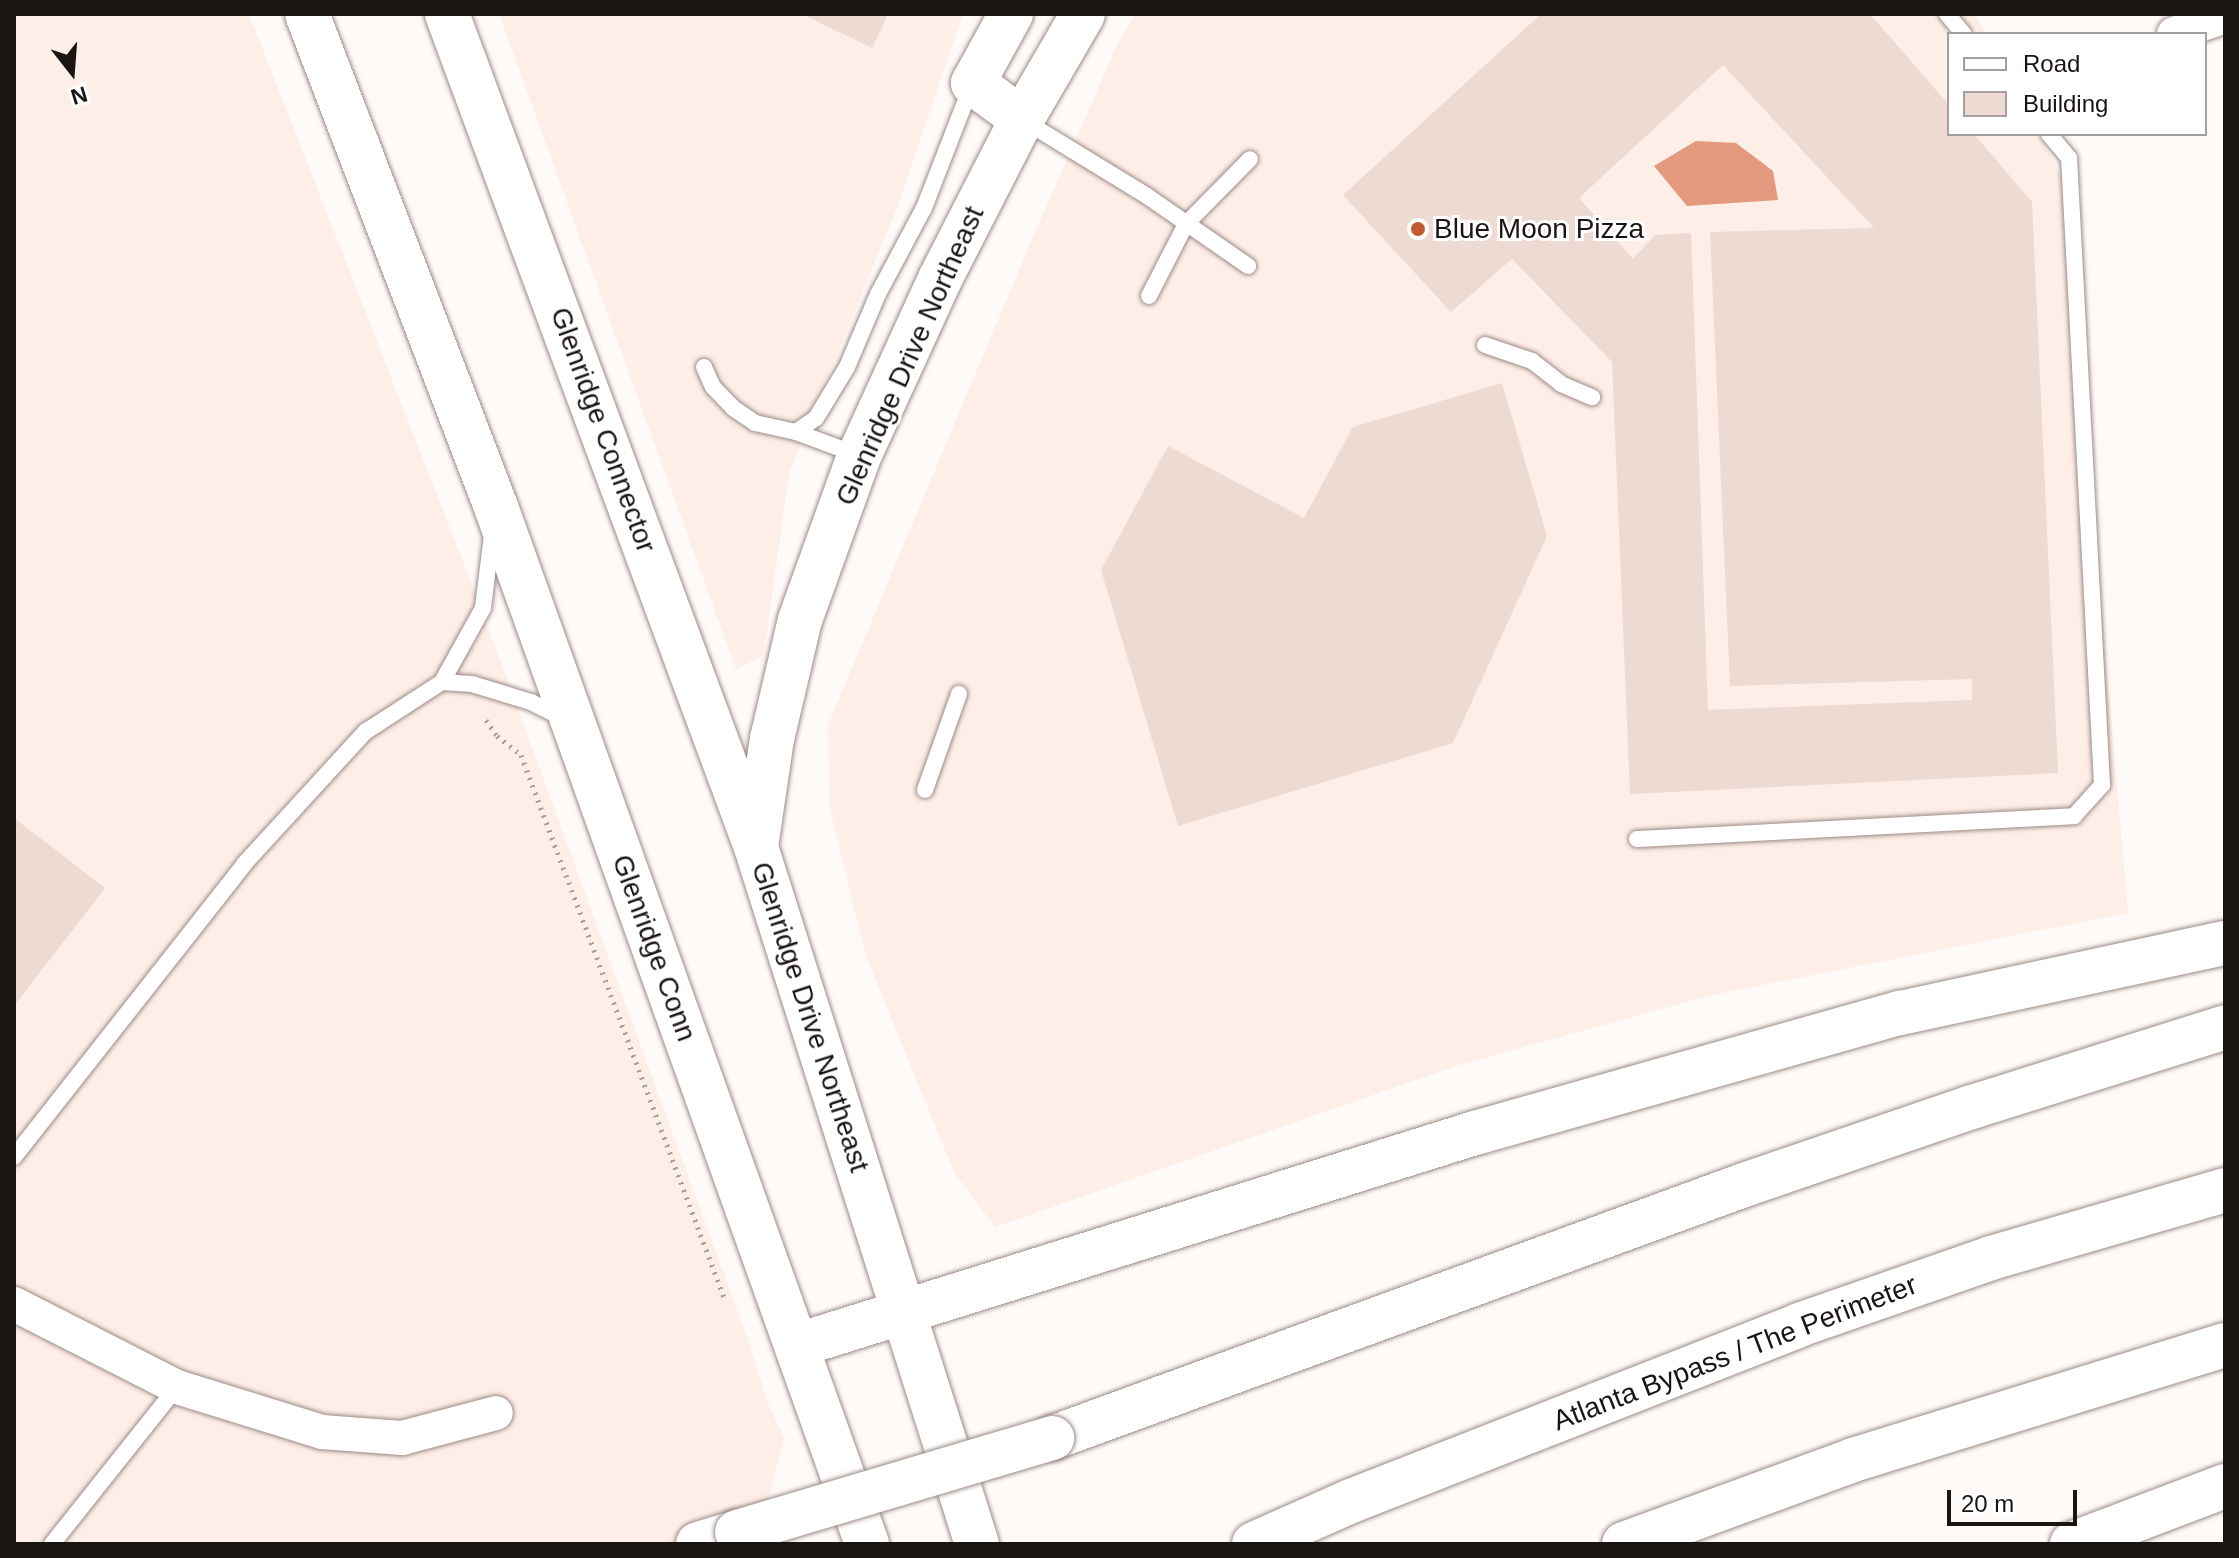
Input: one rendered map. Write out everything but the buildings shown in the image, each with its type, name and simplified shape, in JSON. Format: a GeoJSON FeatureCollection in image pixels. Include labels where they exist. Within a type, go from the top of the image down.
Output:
{"type":"FeatureCollection","features":[{"type":"Feature","properties":{"kind":"main road"},"geometry":{"type":"LineString","coordinates":[[307,14],[496,507],[573,724]]}},
{"type":"Feature","properties":{"kind":"main road","name":"Glenridge Connector"},"geometry":{"type":"LineString","coordinates":[[447,14],[756,847]]}},
{"type":"Feature","properties":{"kind":"main road"},"geometry":{"type":"LineString","coordinates":[[1011,14],[973,83],[1022,119]]}},
{"type":"Feature","properties":{"kind":"main road","name":"Glenridge Drive Northeast"},"geometry":{"type":"LineString","coordinates":[[977,1544],[756,847],[772,739],[800,620],[859,456],[940,279],[1022,119],[1083,14]]}},
{"type":"Feature","properties":{"kind":"main road","name":"Glenridge Conn"},"geometry":{"type":"LineString","coordinates":[[573,724],[798,1345]]}},
{"type":"Feature","properties":{"kind":"main road"},"geometry":{"type":"LineString","coordinates":[[867,1544],[798,1345],[1475,1133],[1900,1013],[2225,943]]}},
{"type":"Feature","properties":{"kind":"main road"},"geometry":{"type":"LineString","coordinates":[[718,1538],[1052,1438],[1758,1180],[1972,1107],[2225,1027]]}},
{"type":"Feature","properties":{"kind":"main road","name":"Atlanta Bypass / The Perimeter"},"geometry":{"type":"LineString","coordinates":[[1254,1544],[1366,1495],[1799,1325],[1991,1258],[2225,1190]]}},
{"type":"Feature","properties":{"kind":"main road"},"geometry":{"type":"LineString","coordinates":[[1624,1544],[1853,1460],[2225,1345]]}},
{"type":"Feature","properties":{"kind":"main road"},"geometry":{"type":"LineString","coordinates":[[2072,1544],[2225,1486]]}},
{"type":"Feature","properties":{"kind":"street"},"geometry":{"type":"LineString","coordinates":[[2180,32],[2225,16]]}},
{"type":"Feature","properties":{"kind":"street"},"geometry":{"type":"LineString","coordinates":[[14,1304],[177,1387],[322,1432],[402,1438],[496,1413]]}},
{"type":"Feature","properties":{"kind":"lane"},"geometry":{"type":"LineString","coordinates":[[1947,14],[1962,32]]}},
{"type":"Feature","properties":{"kind":"lane"},"geometry":{"type":"LineString","coordinates":[[796,432],[816,418],[847,367],[878,294],[924,208],[973,83]]}},
{"type":"Feature","properties":{"kind":"lane"},"geometry":{"type":"LineString","coordinates":[[1022,119],[1248,266]]}},
{"type":"Feature","properties":{"kind":"lane"},"geometry":{"type":"LineString","coordinates":[[1637,839],[2074,816],[2102,785],[2069,158],[2051,136]]}},
{"type":"Feature","properties":{"kind":"lane"},"geometry":{"type":"LineString","coordinates":[[1149,296],[1186,224],[1250,159]]}},
{"type":"Feature","properties":{"kind":"lane"},"geometry":{"type":"LineString","coordinates":[[1485,345],[1532,361],[1561,384],[1592,397]]}},
{"type":"Feature","properties":{"kind":"lane"},"geometry":{"type":"LineString","coordinates":[[704,367],[713,387],[733,408],[755,423],[796,432],[859,456]]}},
{"type":"Feature","properties":{"kind":"lane"},"geometry":{"type":"LineString","coordinates":[[14,1157],[245,863],[365,732],[442,682],[483,608],[496,507]]}},
{"type":"Feature","properties":{"kind":"lane"},"geometry":{"type":"LineString","coordinates":[[442,682],[472,684],[531,702],[573,724]]}},
{"type":"Feature","properties":{"kind":"lane"},"geometry":{"type":"LineString","coordinates":[[925,790],[959,694]]}},
{"type":"Feature","properties":{"kind":"lane"},"geometry":{"type":"LineString","coordinates":[[52,1544],[177,1387]]}},
{"type":"Feature","properties":{"kind":"path"},"geometry":{"type":"LineString","coordinates":[[472,684],[483,717],[497,736],[521,755],[725,1300]]}},
{"type":"Feature","properties":{"kind":"shaded area"},"geometry":{"type":"Polygon","coordinates":[[[14,14],[249,14],[480,605],[748,1340],[769,1406],[784,1438],[757,1544],[14,1544],[14,14]]]}},
{"type":"Feature","properties":{"kind":"shaded area"},"geometry":{"type":"Polygon","coordinates":[[[499,14],[963,14],[898,205],[789,473],[764,655],[736,669],[499,14]]]}},
{"type":"Feature","properties":{"kind":"shaded area"},"geometry":{"type":"Polygon","coordinates":[[[1136,14],[1975,14],[1985,32],[1947,32],[1947,136],[2039,136],[2064,182],[2128,913],[1712,995],[1459,1065],[995,1227],[954,1172],[866,956],[830,810],[828,725],[1118,43],[1136,14]]]}},
{"type":"Feature","properties":{"kind":"shaded area"},"geometry":{"type":"Polygon","coordinates":[[[1696,141],[1736,143],[1773,171],[1778,200],[1687,206],[1654,166],[1696,141]]]}},
{"type":"Feature","properties":{"kind":"place","name":"Blue Moon Pizza"},"geometry":{"type":"Point","coordinates":[1418,229]}}]}
